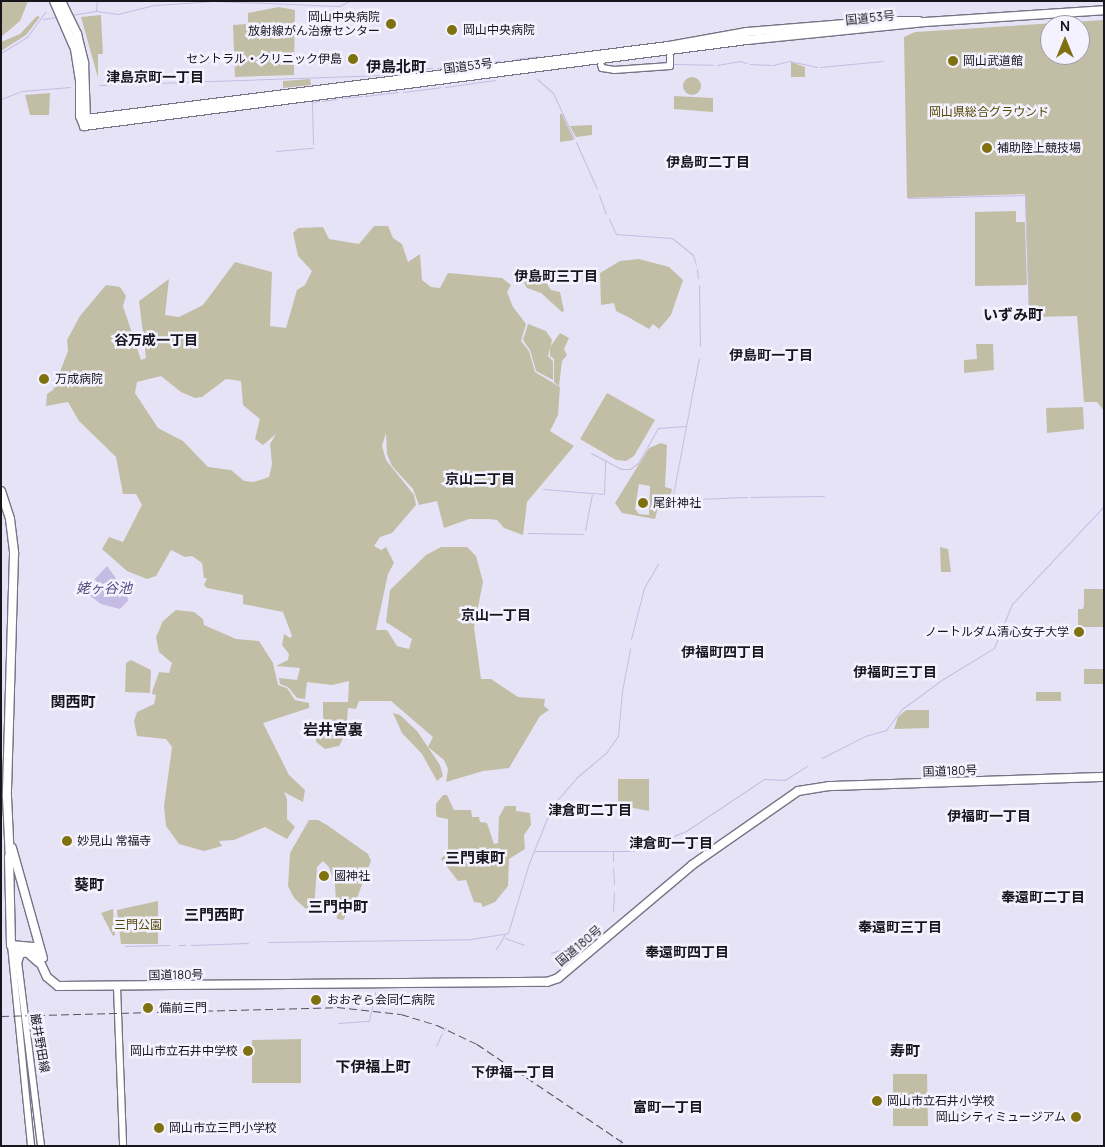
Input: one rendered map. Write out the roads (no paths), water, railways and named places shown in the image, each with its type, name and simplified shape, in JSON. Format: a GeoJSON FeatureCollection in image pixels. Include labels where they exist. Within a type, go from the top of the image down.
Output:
{"type":"FeatureCollection","features":[{"type":"Feature","properties":{"kind":"highway","name":"国道53号"},"geometry":{"type":"LineString","coordinates":[[54,1],[69,22],[78,64],[80,111],[84,126],[747,40],[894,27],[925,22]]}},
{"type":"Feature","properties":{"kind":"highway","name":"国道53号"},"geometry":{"type":"LineString","coordinates":[[61,1],[84,63],[87,110],[97,118],[669,46],[711,37],[882,21],[925,22],[1104,10]]}},
{"type":"Feature","properties":{"kind":"highway"},"geometry":{"type":"LineString","coordinates":[[711,37],[882,24],[894,27]]}},
{"type":"Feature","properties":{"kind":"highway"},"geometry":{"type":"LineString","coordinates":[[1,491],[10,519],[14,554],[8,832],[13,945],[27,945],[35,949],[44,972]]}},
{"type":"Feature","properties":{"kind":"highway","name":"国道180号"},"geometry":{"type":"LineString","coordinates":[[18,960],[23,952],[30,953],[52,982],[65,987],[552,982],[692,865],[798,791],[829,786],[1104,777]]}},
{"type":"Feature","properties":{"kind":"highway"},"geometry":{"type":"LineString","coordinates":[[8,832],[40,946],[44,972]]}},
{"type":"Feature","properties":{"kind":"main road"},"geometry":{"type":"LineString","coordinates":[[601,65],[602,68],[614,70],[670,66],[670,56]]}},
{"type":"Feature","properties":{"kind":"main road","name":"巌井野田線"},"geometry":{"type":"LineString","coordinates":[[13,945],[18,960],[41,1146]]}},
{"type":"Feature","properties":{"kind":"main road","name":"巌井野田線"},"geometry":{"type":"LineString","coordinates":[[13,945],[31,1146]]}},
{"type":"Feature","properties":{"kind":"main road"},"geometry":{"type":"LineString","coordinates":[[118,987],[123,1146]]}},
{"type":"Feature","properties":{"kind":"water","name":"姥ヶ谷池"},"geometry":{"type":"Polygon","coordinates":[[[107,566],[127,593],[128,601],[120,609],[101,604],[84,591],[107,566]]]}},
{"type":"Feature","properties":{"kind":"waterway"},"geometry":{"type":"LineString","coordinates":[[96,10],[97,1]]}},
{"type":"Feature","properties":{"kind":"waterway"},"geometry":{"type":"LineString","coordinates":[[71,15],[96,11],[118,14],[155,5],[214,1],[340,6],[349,1]]}},
{"type":"Feature","properties":{"kind":"waterway"},"geometry":{"type":"LineString","coordinates":[[1,53],[27,37],[45,12]]}},
{"type":"Feature","properties":{"kind":"waterway"},"geometry":{"type":"LineString","coordinates":[[43,19],[57,17]]}},
{"type":"Feature","properties":{"kind":"waterway"},"geometry":{"type":"LineString","coordinates":[[515,59],[538,56]]}},
{"type":"Feature","properties":{"kind":"waterway"},"geometry":{"type":"LineString","coordinates":[[437,68],[500,61]]}},
{"type":"Feature","properties":{"kind":"waterway"},"geometry":{"type":"LineString","coordinates":[[717,65],[739,61],[747,63]]}},
{"type":"Feature","properties":{"kind":"waterway"},"geometry":{"type":"LineString","coordinates":[[773,65],[789,61],[817,67]]}},
{"type":"Feature","properties":{"kind":"waterway"},"geometry":{"type":"LineString","coordinates":[[820,67],[883,61]]}},
{"type":"Feature","properties":{"kind":"waterway"},"geometry":{"type":"LineString","coordinates":[[674,64],[713,65]]}},
{"type":"Feature","properties":{"kind":"waterway"},"geometry":{"type":"LineString","coordinates":[[750,64],[771,65]]}},
{"type":"Feature","properties":{"kind":"waterway"},"geometry":{"type":"LineString","coordinates":[[414,70],[432,68]]}},
{"type":"Feature","properties":{"kind":"waterway"},"geometry":{"type":"LineString","coordinates":[[387,71],[408,71]]}},
{"type":"Feature","properties":{"kind":"waterway"},"geometry":{"type":"LineString","coordinates":[[99,85],[384,75]]}},
{"type":"Feature","properties":{"kind":"waterway"},"geometry":{"type":"LineString","coordinates":[[537,79],[553,93],[574,138]]}},
{"type":"Feature","properties":{"kind":"waterway"},"geometry":{"type":"LineString","coordinates":[[445,87],[496,80]]}},
{"type":"Feature","properties":{"kind":"waterway"},"geometry":{"type":"LineString","coordinates":[[1,99],[22,91],[70,87]]}},
{"type":"Feature","properties":{"kind":"waterway"},"geometry":{"type":"LineString","coordinates":[[403,92],[441,87]]}},
{"type":"Feature","properties":{"kind":"waterway"},"geometry":{"type":"LineString","coordinates":[[365,96],[398,92]]}},
{"type":"Feature","properties":{"kind":"waterway"},"geometry":{"type":"LineString","coordinates":[[342,98],[362,96]]}},
{"type":"Feature","properties":{"kind":"waterway"},"geometry":{"type":"LineString","coordinates":[[322,101],[337,99]]}},
{"type":"Feature","properties":{"kind":"waterway"},"geometry":{"type":"LineString","coordinates":[[313,144],[312,102],[319,101]]}},
{"type":"Feature","properties":{"kind":"waterway"},"geometry":{"type":"LineString","coordinates":[[576,142],[597,189]]}},
{"type":"Feature","properties":{"kind":"waterway"},"geometry":{"type":"LineString","coordinates":[[276,151],[313,148]]}},
{"type":"Feature","properties":{"kind":"waterway"},"geometry":{"type":"LineString","coordinates":[[599,195],[606,214]]}},
{"type":"Feature","properties":{"kind":"waterway"},"geometry":{"type":"LineString","coordinates":[[908,198],[1025,195],[1029,317]]}},
{"type":"Feature","properties":{"kind":"waterway"},"geometry":{"type":"LineString","coordinates":[[609,219],[616,234],[672,238],[693,255],[696,265]]}},
{"type":"Feature","properties":{"kind":"waterway"},"geometry":{"type":"LineString","coordinates":[[697,269],[698,278]]}},
{"type":"Feature","properties":{"kind":"waterway"},"geometry":{"type":"LineString","coordinates":[[699,285],[700,346]]}},
{"type":"Feature","properties":{"kind":"waterway"},"geometry":{"type":"LineString","coordinates":[[673,495],[699,358]]}},
{"type":"Feature","properties":{"kind":"waterway"},"geometry":{"type":"LineString","coordinates":[[591,453],[621,469],[630,469],[638,463],[658,428],[685,426]]}},
{"type":"Feature","properties":{"kind":"waterway"},"geometry":{"type":"LineString","coordinates":[[543,489],[604,494],[605,461]]}},
{"type":"Feature","properties":{"kind":"waterway"},"geometry":{"type":"LineString","coordinates":[[585,530],[592,495]]}},
{"type":"Feature","properties":{"kind":"waterway"},"geometry":{"type":"LineString","coordinates":[[751,497],[824,496]]}},
{"type":"Feature","properties":{"kind":"waterway"},"geometry":{"type":"LineString","coordinates":[[696,499],[747,497]]}},
{"type":"Feature","properties":{"kind":"waterway"},"geometry":{"type":"LineString","coordinates":[[664,501],[691,499]]}},
{"type":"Feature","properties":{"kind":"waterway"},"geometry":{"type":"LineString","coordinates":[[822,758],[865,736],[886,730],[902,709],[943,679],[994,648],[1012,604],[1104,506]]}},
{"type":"Feature","properties":{"kind":"waterway"},"geometry":{"type":"LineString","coordinates":[[528,533],[583,534]]}},
{"type":"Feature","properties":{"kind":"waterway"},"geometry":{"type":"LineString","coordinates":[[631,639],[644,588],[658,564]]}},
{"type":"Feature","properties":{"kind":"waterway"},"geometry":{"type":"LineString","coordinates":[[268,942],[471,939],[508,933],[529,863],[552,806],[576,778],[606,753],[618,736],[622,691],[630,649]]}},
{"type":"Feature","properties":{"kind":"waterway"},"geometry":{"type":"LineString","coordinates":[[535,851],[635,851],[686,831],[764,779],[785,780],[808,765]]}},
{"type":"Feature","properties":{"kind":"waterway"},"geometry":{"type":"LineString","coordinates":[[613,852],[613,861]]}},
{"type":"Feature","properties":{"kind":"waterway"},"geometry":{"type":"LineString","coordinates":[[613,868],[614,884]]}},
{"type":"Feature","properties":{"kind":"waterway"},"geometry":{"type":"LineString","coordinates":[[613,911],[614,892]]}},
{"type":"Feature","properties":{"kind":"waterway"},"geometry":{"type":"LineString","coordinates":[[496,949],[505,934]]}},
{"type":"Feature","properties":{"kind":"waterway"},"geometry":{"type":"LineString","coordinates":[[505,938],[524,945]]}},
{"type":"Feature","properties":{"kind":"waterway"},"geometry":{"type":"LineString","coordinates":[[191,945],[248,943]]}},
{"type":"Feature","properties":{"kind":"waterway"},"geometry":{"type":"LineString","coordinates":[[551,953],[582,943]]}},
{"type":"Feature","properties":{"kind":"waterway"},"geometry":{"type":"LineString","coordinates":[[125,946],[169,945]]}},
{"type":"Feature","properties":{"kind":"waterway"},"geometry":{"type":"LineString","coordinates":[[179,945],[185,945]]}},
{"type":"Feature","properties":{"kind":"waterway"},"geometry":{"type":"LineString","coordinates":[[338,1023],[369,1021],[375,992]]}},
{"type":"Feature","properties":{"kind":"waterway"},"geometry":{"type":"LineString","coordinates":[[444,1030],[446,1026]]}},
{"type":"Feature","properties":{"kind":"waterway"},"geometry":{"type":"LineString","coordinates":[[436,1046],[442,1033]]}},
{"type":"Feature","properties":{"kind":"waterway"},"geometry":{"type":"LineString","coordinates":[[620,1144],[621,1139]]}},
{"type":"Feature","properties":{"kind":"railway"},"geometry":{"type":"LineString","coordinates":[[1,1016],[337,1007],[401,1014],[437,1025],[477,1044],[628,1146]]}},
{"type":"Feature","properties":{"kind":"place","name":"岡山中央病院 放射線がん治療センター"},"geometry":{"type":"Point","coordinates":[391,24]}},
{"type":"Feature","properties":{"kind":"place","name":"岡山中央病院"},"geometry":{"type":"Point","coordinates":[452,30]}},
{"type":"Feature","properties":{"kind":"place","name":"セントラル・クリニック伊島"},"geometry":{"type":"Point","coordinates":[353,59]}},
{"type":"Feature","properties":{"kind":"place","name":"岡山武道館"},"geometry":{"type":"Point","coordinates":[953,61]}},
{"type":"Feature","properties":{"kind":"place","name":"補助陸上競技場"},"geometry":{"type":"Point","coordinates":[987,148]}},
{"type":"Feature","properties":{"kind":"place","name":"万成病院"},"geometry":{"type":"Point","coordinates":[44,379]}},
{"type":"Feature","properties":{"kind":"place","name":"尾針神社"},"geometry":{"type":"Point","coordinates":[643,503]}},
{"type":"Feature","properties":{"kind":"place","name":"ノートルダム清心女子大学"},"geometry":{"type":"Point","coordinates":[1079,632]}},
{"type":"Feature","properties":{"kind":"place","name":"妙見山 常福寺"},"geometry":{"type":"Point","coordinates":[67,841]}},
{"type":"Feature","properties":{"kind":"place","name":"國神社"},"geometry":{"type":"Point","coordinates":[324,876]}},
{"type":"Feature","properties":{"kind":"place","name":"おおぞら会同仁病院"},"geometry":{"type":"Point","coordinates":[316,1000]}},
{"type":"Feature","properties":{"kind":"place","name":"備前三門"},"geometry":{"type":"Point","coordinates":[148,1008]}},
{"type":"Feature","properties":{"kind":"place","name":"岡山市立石井中学校"},"geometry":{"type":"Point","coordinates":[248,1051]}},
{"type":"Feature","properties":{"kind":"place","name":"岡山市立石井小学校"},"geometry":{"type":"Point","coordinates":[877,1101]}},
{"type":"Feature","properties":{"kind":"place","name":"岡山シティミュージアム"},"geometry":{"type":"Point","coordinates":[1076,1117]}},
{"type":"Feature","properties":{"kind":"place","name":"岡山市立三門小学校"},"geometry":{"type":"Point","coordinates":[159,1128]}},
{"type":"Feature","properties":{"kind":"district","name":"伊島北町"},"geometry":{"type":"Point","coordinates":[396,67]}},
{"type":"Feature","properties":{"kind":"district","name":"津島京町一丁目"},"geometry":{"type":"Point","coordinates":[155,77]}},
{"type":"Feature","properties":{"kind":"district","name":"伊島町二丁目"},"geometry":{"type":"Point","coordinates":[708,162]}},
{"type":"Feature","properties":{"kind":"district","name":"伊島町三丁目"},"geometry":{"type":"Point","coordinates":[556,276]}},
{"type":"Feature","properties":{"kind":"district","name":"いずみ町"},"geometry":{"type":"Point","coordinates":[1013,315]}},
{"type":"Feature","properties":{"kind":"district","name":"谷万成一丁目"},"geometry":{"type":"Point","coordinates":[156,340]}},
{"type":"Feature","properties":{"kind":"district","name":"伊島町一丁目"},"geometry":{"type":"Point","coordinates":[771,355]}},
{"type":"Feature","properties":{"kind":"district","name":"京山二丁目"},"geometry":{"type":"Point","coordinates":[480,479]}},
{"type":"Feature","properties":{"kind":"district","name":"京山一丁目"},"geometry":{"type":"Point","coordinates":[496,615]}},
{"type":"Feature","properties":{"kind":"district","name":"伊福町四丁目"},"geometry":{"type":"Point","coordinates":[723,652]}},
{"type":"Feature","properties":{"kind":"district","name":"伊福町三丁目"},"geometry":{"type":"Point","coordinates":[895,672]}},
{"type":"Feature","properties":{"kind":"district","name":"関西町"},"geometry":{"type":"Point","coordinates":[73,702]}},
{"type":"Feature","properties":{"kind":"district","name":"岩井宮裏"},"geometry":{"type":"Point","coordinates":[333,730]}},
{"type":"Feature","properties":{"kind":"district","name":"津倉町二丁目"},"geometry":{"type":"Point","coordinates":[590,810]}},
{"type":"Feature","properties":{"kind":"district","name":"伊福町一丁目"},"geometry":{"type":"Point","coordinates":[989,816]}},
{"type":"Feature","properties":{"kind":"district","name":"津倉町一丁目"},"geometry":{"type":"Point","coordinates":[671,843]}},
{"type":"Feature","properties":{"kind":"district","name":"三門東町"},"geometry":{"type":"Point","coordinates":[475,858]}},
{"type":"Feature","properties":{"kind":"district","name":"葵町"},"geometry":{"type":"Point","coordinates":[89,885]}},
{"type":"Feature","properties":{"kind":"district","name":"奉還町二丁目"},"geometry":{"type":"Point","coordinates":[1043,897]}},
{"type":"Feature","properties":{"kind":"district","name":"三門中町"},"geometry":{"type":"Point","coordinates":[338,907]}},
{"type":"Feature","properties":{"kind":"district","name":"三門西町"},"geometry":{"type":"Point","coordinates":[214,915]}},
{"type":"Feature","properties":{"kind":"district","name":"奉還町三丁目"},"geometry":{"type":"Point","coordinates":[900,927]}},
{"type":"Feature","properties":{"kind":"district","name":"奉還町四丁目"},"geometry":{"type":"Point","coordinates":[687,952]}},
{"type":"Feature","properties":{"kind":"district","name":"寿町"},"geometry":{"type":"Point","coordinates":[905,1051]}},
{"type":"Feature","properties":{"kind":"district","name":"下伊福上町"},"geometry":{"type":"Point","coordinates":[373,1067]}},
{"type":"Feature","properties":{"kind":"district","name":"下伊福一丁目"},"geometry":{"type":"Point","coordinates":[513,1072]}},
{"type":"Feature","properties":{"kind":"district","name":"富町一丁目"},"geometry":{"type":"Point","coordinates":[668,1107]}},
{"type":"Feature","properties":{"kind":"park label","name":"岡山県総合グラウンド"},"geometry":{"type":"Point","coordinates":[989,112]}},
{"type":"Feature","properties":{"kind":"park label","name":"三門公園"},"geometry":{"type":"Point","coordinates":[138,925]}}]}
